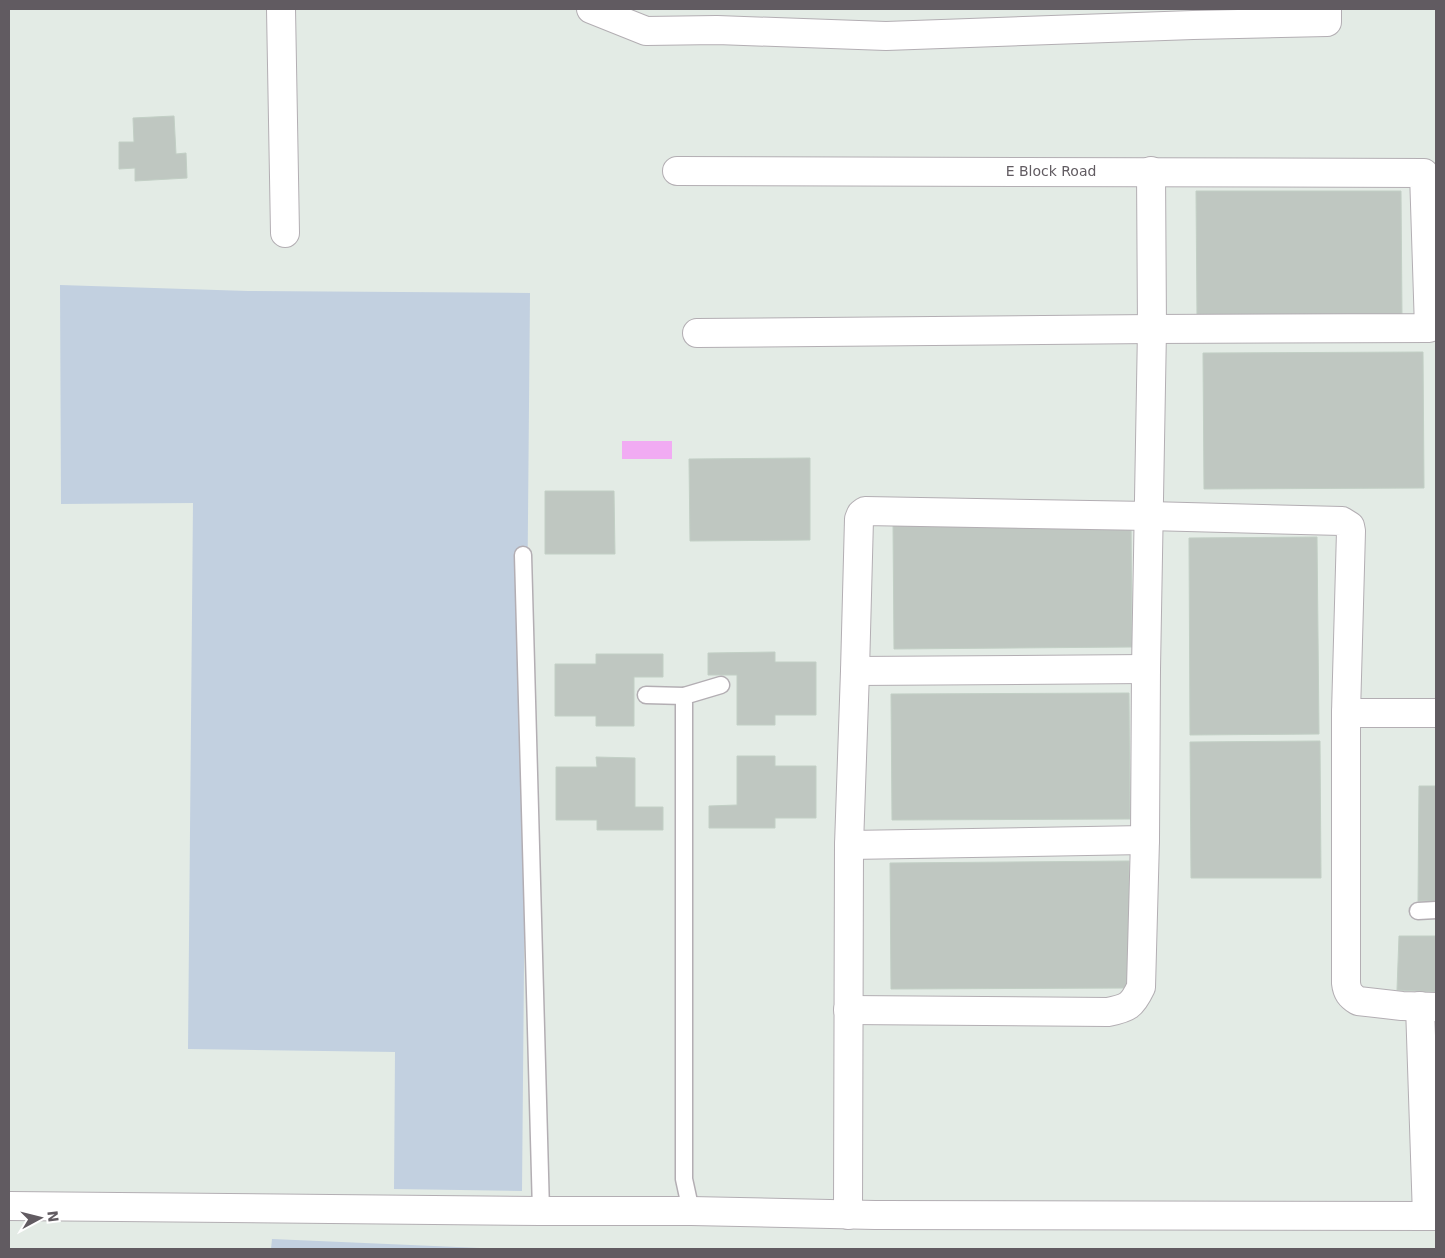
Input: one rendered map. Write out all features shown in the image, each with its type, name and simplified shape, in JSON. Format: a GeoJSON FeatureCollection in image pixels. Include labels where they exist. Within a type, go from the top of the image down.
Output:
{"type":"FeatureCollection","features":[{"type":"Feature","properties":{"kind":"street"},"geometry":{"type":"LineString","coordinates":[[281,9],[285,233]]}},
{"type":"Feature","properties":{"kind":"street"},"geometry":{"type":"LineString","coordinates":[[590,9],[646,31],[717,30],[886,36],[1327,22],[1327,9]]}},
{"type":"Feature","properties":{"kind":"street","name":"E Block Road"},"geometry":{"type":"LineString","coordinates":[[677,170],[1424,173],[1432,331]]}},
{"type":"Feature","properties":{"kind":"street"},"geometry":{"type":"LineString","coordinates":[[848,1010],[1108,1012],[1123,1009],[1135,1002],[1141,987],[1145,840],[1152,328],[1150,171]]}},
{"type":"Feature","properties":{"kind":"street"},"geometry":{"type":"LineString","coordinates":[[697,333],[1152,328],[1432,331]]}},
{"type":"Feature","properties":{"kind":"street"},"geometry":{"type":"LineString","coordinates":[[9,1206],[541,1212],[691,1211],[848,1215],[1432,1216],[1428,1006],[1358,1001],[1347,992],[1346,713],[1350,526],[1342,521],[1149,516],[865,511],[861,514],[859,519],[856,671],[848,845],[848,1215]]}},
{"type":"Feature","properties":{"kind":"street"},"geometry":{"type":"LineString","coordinates":[[856,671],[1146,668]]}},
{"type":"Feature","properties":{"kind":"street"},"geometry":{"type":"LineString","coordinates":[[1346,713],[1436,713]]}},
{"type":"Feature","properties":{"kind":"street"},"geometry":{"type":"LineString","coordinates":[[848,845],[1145,840]]}},
{"type":"Feature","properties":{"kind":"lane"},"geometry":{"type":"LineString","coordinates":[[523,555],[541,1212]]}},
{"type":"Feature","properties":{"kind":"lane"},"geometry":{"type":"LineString","coordinates":[[646,695],[684,696],[721,685]]}},
{"type":"Feature","properties":{"kind":"lane"},"geometry":{"type":"LineString","coordinates":[[684,696],[684,1179],[691,1211]]}},
{"type":"Feature","properties":{"kind":"lane"},"geometry":{"type":"LineString","coordinates":[[1418,911],[1436,910]]}},
{"type":"Feature","properties":{"kind":"shaded area"},"geometry":{"type":"Polygon","coordinates":[[[60,285],[248,291],[530,293],[522,1191],[394,1189],[395,1052],[188,1049],[193,503],[61,504],[60,285]]]}},
{"type":"Feature","properties":{"kind":"shaded area"},"geometry":{"type":"Polygon","coordinates":[[[622,441],[672,441],[672,459],[622,459],[622,441]]]}},
{"type":"Feature","properties":{"kind":"shaded area"},"geometry":{"type":"Polygon","coordinates":[[[272,1239],[480,1248],[480,1249],[271,1249],[272,1239]]]}},
{"type":"Feature","properties":{"kind":"building"},"geometry":{"type":"Polygon","coordinates":[[[174,116],[176,154],[186,153],[187,178],[135,181],[135,168],[119,169],[119,142],[134,142],[133,118],[174,116]]]}},
{"type":"Feature","properties":{"kind":"building"},"geometry":{"type":"Polygon","coordinates":[[[1196,191],[1401,191],[1402,316],[1197,317],[1196,191]]]}},
{"type":"Feature","properties":{"kind":"building"},"geometry":{"type":"Polygon","coordinates":[[[1423,352],[1424,488],[1204,489],[1203,353],[1423,352]]]}},
{"type":"Feature","properties":{"kind":"building"},"geometry":{"type":"Polygon","coordinates":[[[810,458],[810,540],[690,541],[689,459],[810,458]]]}},
{"type":"Feature","properties":{"kind":"building"},"geometry":{"type":"Polygon","coordinates":[[[545,491],[614,491],[615,554],[545,554],[545,491]]]}},
{"type":"Feature","properties":{"kind":"building"},"geometry":{"type":"Polygon","coordinates":[[[1131,521],[1132,647],[894,649],[893,523],[1131,521]]]}},
{"type":"Feature","properties":{"kind":"building"},"geometry":{"type":"Polygon","coordinates":[[[1317,537],[1319,734],[1190,735],[1189,538],[1317,537]]]}},
{"type":"Feature","properties":{"kind":"building"},"geometry":{"type":"Polygon","coordinates":[[[775,652],[775,662],[816,662],[816,715],[775,715],[775,725],[737,725],[737,675],[708,675],[708,653],[775,652]]]}},
{"type":"Feature","properties":{"kind":"building"},"geometry":{"type":"Polygon","coordinates":[[[596,654],[663,654],[663,677],[634,677],[634,726],[596,726],[596,716],[555,716],[555,664],[596,664],[596,654]]]}},
{"type":"Feature","properties":{"kind":"building"},"geometry":{"type":"Polygon","coordinates":[[[1129,693],[1130,819],[892,820],[891,694],[1129,693]]]}},
{"type":"Feature","properties":{"kind":"building"},"geometry":{"type":"Polygon","coordinates":[[[1320,741],[1321,878],[1191,878],[1190,742],[1320,741]]]}},
{"type":"Feature","properties":{"kind":"building"},"geometry":{"type":"Polygon","coordinates":[[[737,756],[775,756],[775,766],[816,766],[816,818],[775,818],[775,828],[709,828],[709,806],[737,805],[737,756]]]}},
{"type":"Feature","properties":{"kind":"building"},"geometry":{"type":"Polygon","coordinates":[[[596,757],[635,758],[635,807],[663,807],[663,830],[597,830],[597,820],[556,820],[556,767],[597,767],[596,757]]]}},
{"type":"Feature","properties":{"kind":"building"},"geometry":{"type":"Polygon","coordinates":[[[1419,786],[1436,786],[1436,901],[1418,901],[1419,786]]]}},
{"type":"Feature","properties":{"kind":"building"},"geometry":{"type":"Polygon","coordinates":[[[1129,861],[1130,988],[891,989],[890,863],[1129,861]]]}},
{"type":"Feature","properties":{"kind":"building"},"geometry":{"type":"Polygon","coordinates":[[[1399,936],[1436,936],[1436,992],[1397,990],[1399,936]]]}}]}
